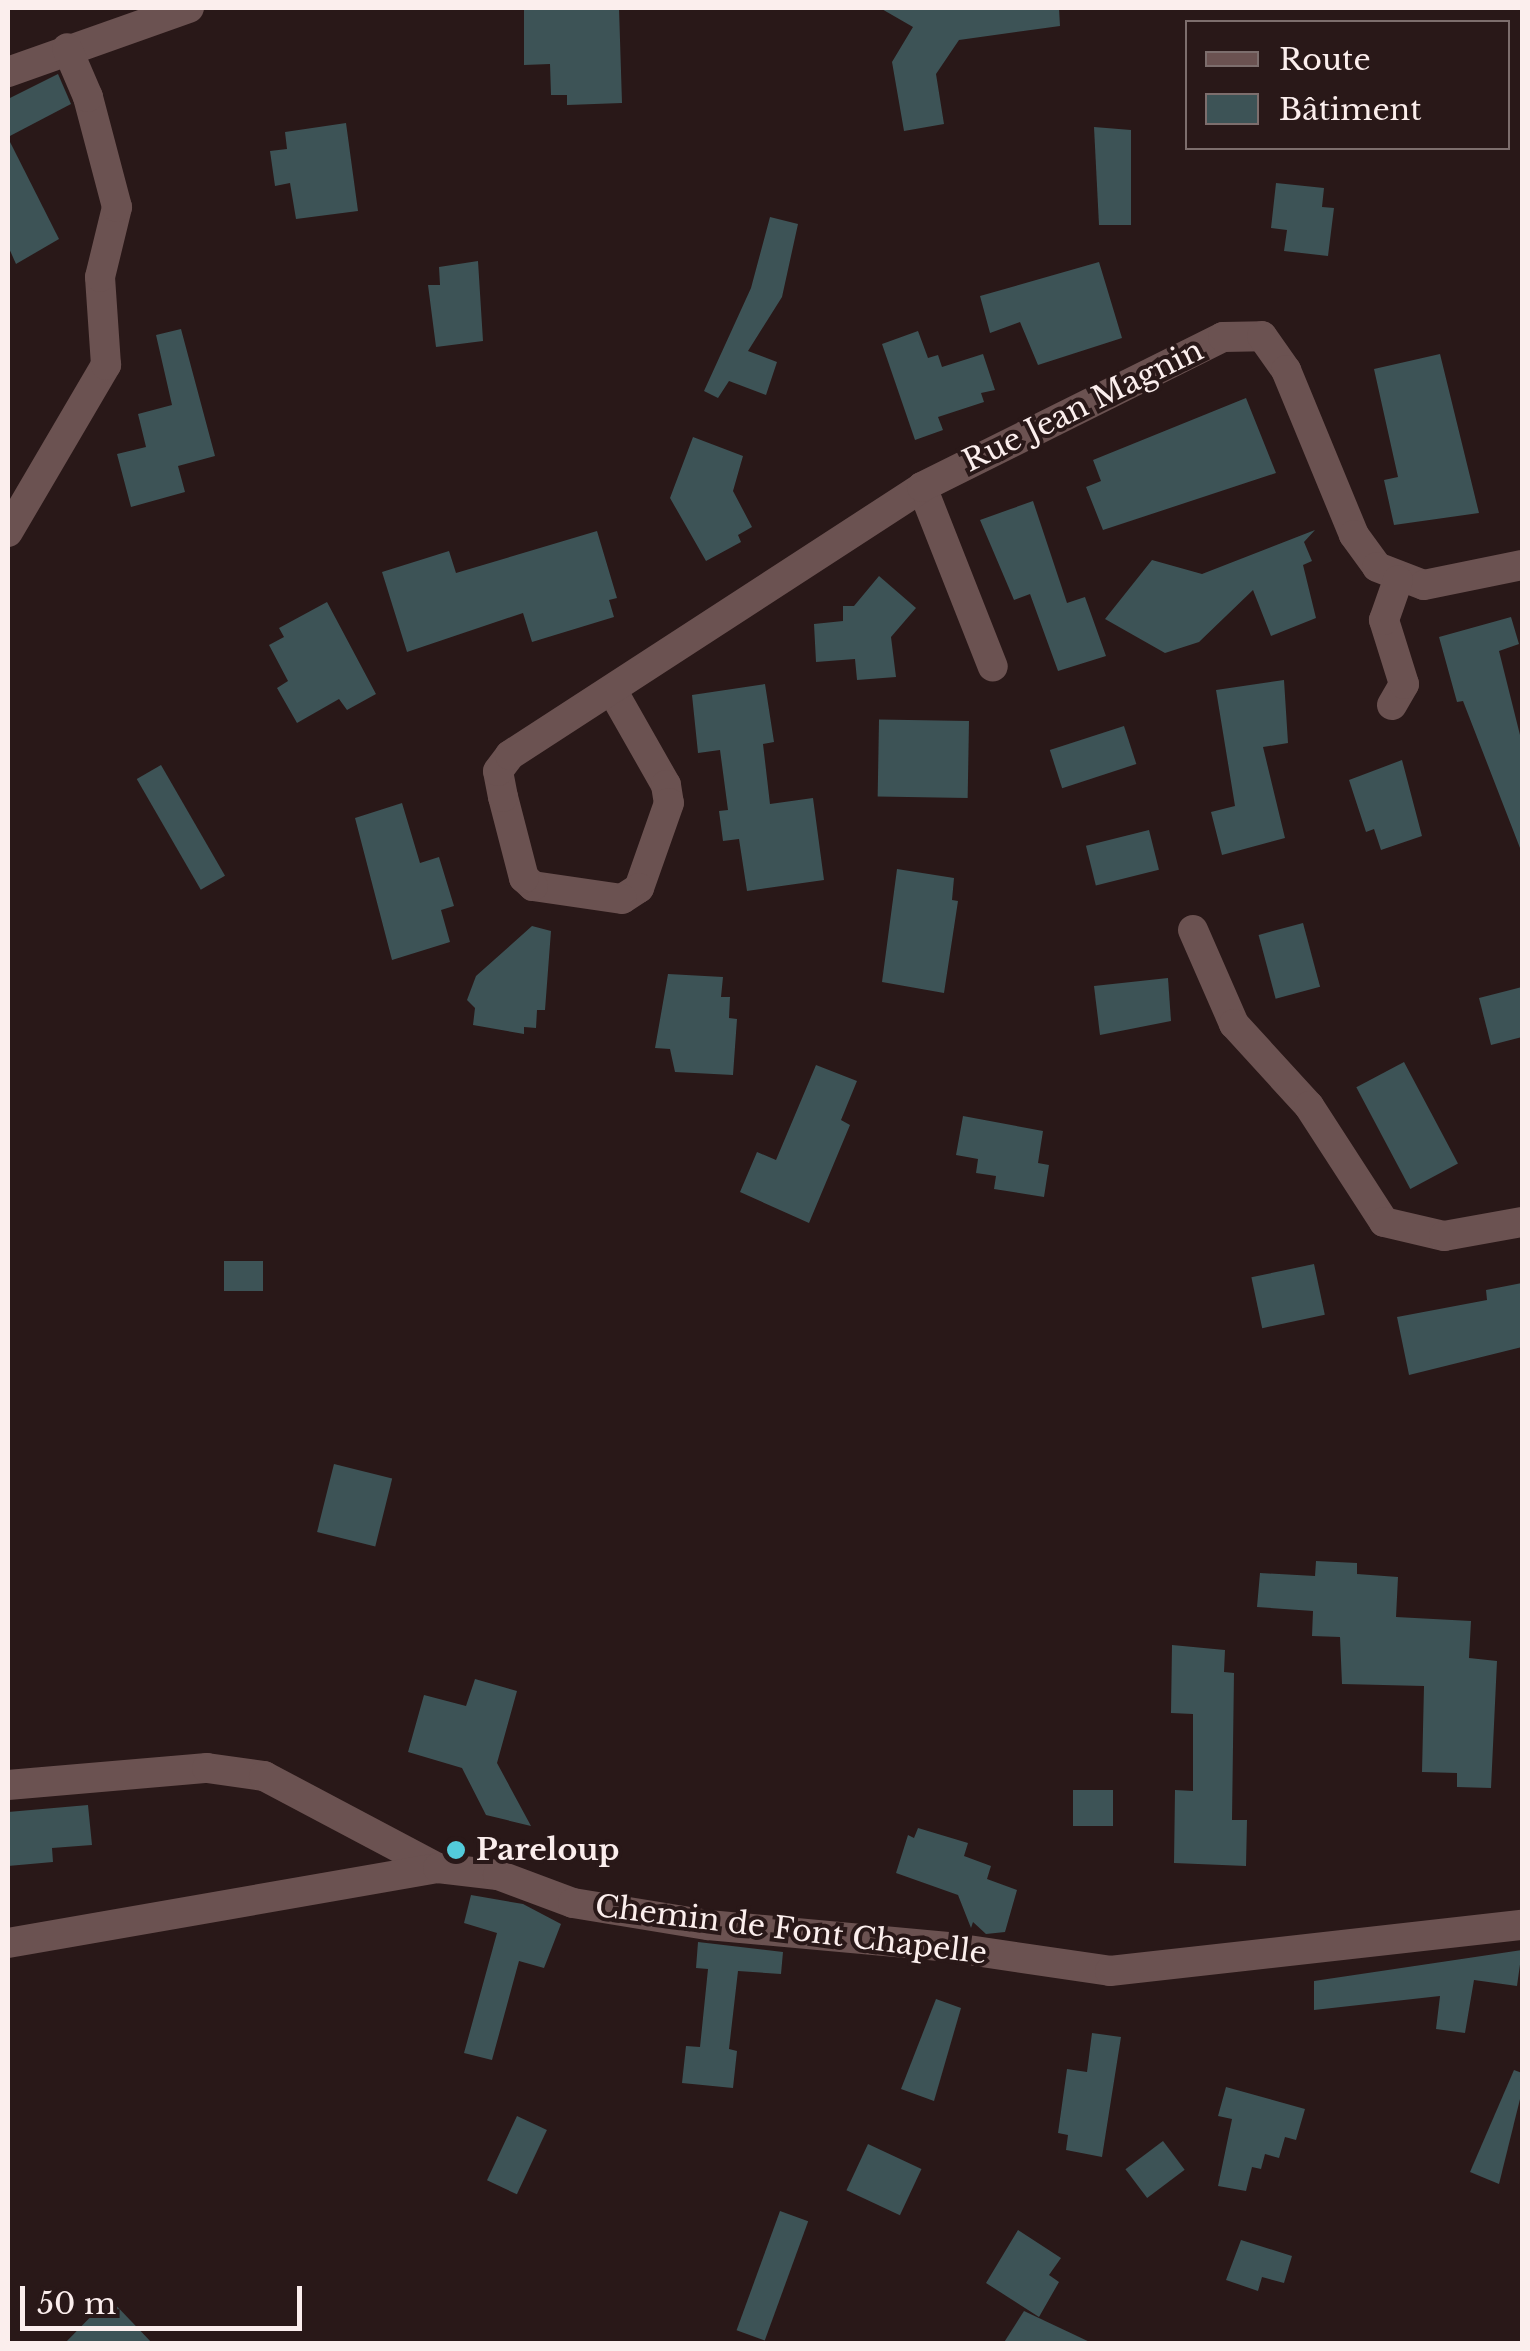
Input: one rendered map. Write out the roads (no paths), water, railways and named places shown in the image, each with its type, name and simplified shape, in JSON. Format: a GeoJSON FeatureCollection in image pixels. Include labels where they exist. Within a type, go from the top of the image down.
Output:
{"type":"FeatureCollection","features":[{"type":"Feature","properties":{"kind":"street"},"geometry":{"type":"LineString","coordinates":[[8,72],[189,8]]}},
{"type":"Feature","properties":{"kind":"street"},"geometry":{"type":"LineString","coordinates":[[8,532],[106,365],[100,277],[116,207],[88,97],[67,48]]}},
{"type":"Feature","properties":{"kind":"street","name":"Rue Jean Magnin"},"geometry":{"type":"LineString","coordinates":[[612,690],[666,785],[669,803],[638,888],[622,899],[533,886],[524,878],[498,771],[510,754],[922,487],[1223,337],[1262,336],[1286,370],[1354,535],[1376,567],[1398,580]]}},
{"type":"Feature","properties":{"kind":"street"},"geometry":{"type":"LineString","coordinates":[[922,487],[994,667]]}},
{"type":"Feature","properties":{"kind":"street"},"geometry":{"type":"LineString","coordinates":[[1392,705],[1404,684],[1384,620],[1398,580],[1424,585],[1522,565]]}},
{"type":"Feature","properties":{"kind":"street"},"geometry":{"type":"LineString","coordinates":[[1193,930],[1234,1024],[1309,1106],[1384,1222],[1444,1236],[1522,1222]]}},
{"type":"Feature","properties":{"kind":"street"},"geometry":{"type":"LineString","coordinates":[[8,1785],[208,1768],[264,1776],[438,1868]]}},
{"type":"Feature","properties":{"kind":"street","name":"Chemin de Font Chapelle"},"geometry":{"type":"LineString","coordinates":[[8,1944],[438,1868],[498,1875],[574,1902],[708,1925],[948,1946],[1110,1971],[1522,1925]]}},
{"type":"Feature","properties":{"kind":"place","name":"Pareloup"},"geometry":{"type":"Point","coordinates":[456,1850]}}]}
